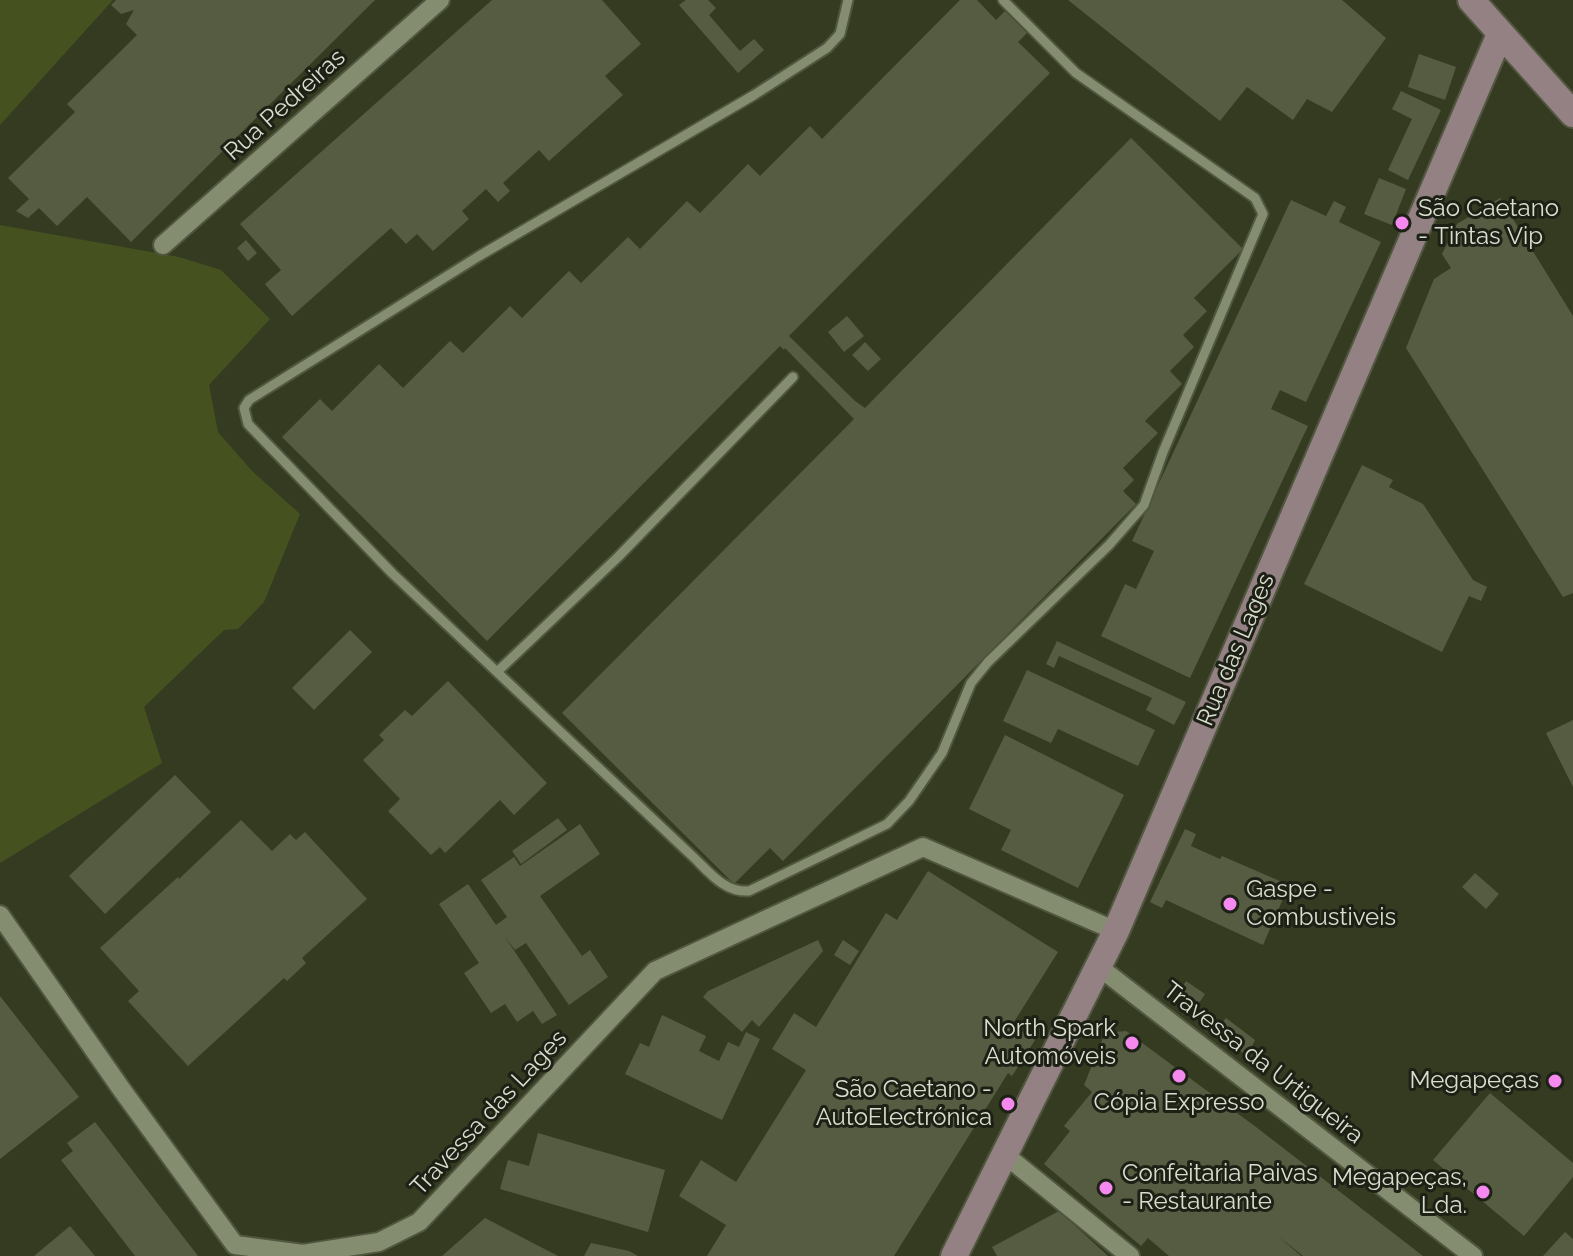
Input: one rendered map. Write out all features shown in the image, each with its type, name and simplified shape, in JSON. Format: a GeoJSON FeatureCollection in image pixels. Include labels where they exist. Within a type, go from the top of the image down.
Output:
{"type":"FeatureCollection","features":[{"type":"Feature","properties":{"kind":"main road"},"geometry":{"type":"LineString","coordinates":[[1471,0],[1573,114]]}},
{"type":"Feature","properties":{"kind":"main road","name":"Rua das Lages"},"geometry":{"type":"LineString","coordinates":[[954,1256],[1116,931],[1500,34]]}},
{"type":"Feature","properties":{"kind":"street","name":"Rua Pedreiras"},"geometry":{"type":"LineString","coordinates":[[163,245],[440,0]]}},
{"type":"Feature","properties":{"kind":"street","name":"Travessa das Lages"},"geometry":{"type":"LineString","coordinates":[[0,915],[235,1251],[303,1254],[379,1242],[419,1222],[655,971],[923,847],[1116,931]]}},
{"type":"Feature","properties":{"kind":"street","name":"Travessa da Urtigueira"},"geometry":{"type":"LineString","coordinates":[[1099,967],[1473,1256]]}},
{"type":"Feature","properties":{"kind":"street"},"geometry":{"type":"LineString","coordinates":[[1004,1154],[1130,1256]]}},
{"type":"Feature","properties":{"kind":"lane"},"geometry":{"type":"LineString","coordinates":[[848,0],[840,34],[827,48],[754,95],[465,264],[249,400],[244,408],[248,424],[392,573],[728,889],[749,891],[887,824],[909,801],[942,753],[971,683],[988,662],[1109,545],[1144,505],[1163,452],[1263,214],[1255,198],[1076,73],[1003,0]]}},
{"type":"Feature","properties":{"kind":"lane"},"geometry":{"type":"LineString","coordinates":[[497,672],[618,557],[793,377]]}},
{"type":"Feature","properties":{"kind":"green space"},"geometry":{"type":"Polygon","coordinates":[[[0,0],[113,0],[0,125],[0,0]]]}},
{"type":"Feature","properties":{"kind":"green space"},"geometry":{"type":"Polygon","coordinates":[[[0,225],[179,257],[221,270],[270,319],[209,385],[218,432],[252,471],[300,514],[264,602],[238,629],[224,630],[144,707],[162,763],[0,863],[0,225]]]}},
{"type":"Feature","properties":{"kind":"building"},"geometry":{"type":"Polygon","coordinates":[[[116,0],[375,0],[131,242],[87,197],[57,226],[39,208],[28,218],[16,211],[29,199],[8,178],[75,112],[67,104],[137,35],[126,24],[134,10],[121,14],[111,5],[116,0]]]}},
{"type":"Feature","properties":{"kind":"building"},"geometry":{"type":"Polygon","coordinates":[[[492,0],[602,0],[641,44],[605,76],[623,95],[549,161],[539,150],[503,183],[510,191],[498,202],[486,189],[462,211],[469,219],[433,251],[417,234],[406,244],[391,228],[292,316],[265,284],[281,270],[240,224],[492,0]]]}},
{"type":"Feature","properties":{"kind":"building"},"geometry":{"type":"Polygon","coordinates":[[[686,0],[708,0],[716,8],[709,15],[740,51],[754,39],[764,50],[738,73],[679,5],[686,0]]]}},
{"type":"Feature","properties":{"kind":"building"},"geometry":{"type":"Polygon","coordinates":[[[960,0],[977,0],[996,20],[1005,11],[1027,33],[1018,42],[1050,73],[789,336],[855,401],[865,408],[1131,138],[1243,249],[1194,298],[1207,311],[1183,335],[1194,347],[1170,371],[1182,384],[1145,421],[1158,433],[1123,468],[1134,480],[1123,491],[1136,504],[783,861],[770,848],[734,884],[562,713],[854,419],[785,348],[780,346],[487,641],[282,437],[320,399],[332,411],[379,364],[403,388],[450,341],[463,353],[510,306],[522,318],[569,271],[581,283],[628,237],[640,249],[687,201],[700,213],[748,164],[760,176],[810,126],[822,139],[960,0]]]}},
{"type":"Feature","properties":{"kind":"building"},"geometry":{"type":"Polygon","coordinates":[[[1068,0],[1342,0],[1386,38],[1332,112],[1307,99],[1293,120],[1247,87],[1220,121],[1068,0]]]}},
{"type":"Feature","properties":{"kind":"building"},"geometry":{"type":"Polygon","coordinates":[[[1419,54],[1456,67],[1445,100],[1408,87],[1419,54]]]}},
{"type":"Feature","properties":{"kind":"building"},"geometry":{"type":"Polygon","coordinates":[[[1401,91],[1441,110],[1408,180],[1388,170],[1412,119],[1392,109],[1401,91]]]}},
{"type":"Feature","properties":{"kind":"building"},"geometry":{"type":"Polygon","coordinates":[[[1379,178],[1406,189],[1392,225],[1364,214],[1379,178]]]}},
{"type":"Feature","properties":{"kind":"building"},"geometry":{"type":"Polygon","coordinates":[[[1500,198],[1573,316],[1573,593],[1563,597],[1406,348],[1434,279],[1451,268],[1442,254],[1457,224],[1500,198]]]}},
{"type":"Feature","properties":{"kind":"building"},"geometry":{"type":"Polygon","coordinates":[[[1291,200],[1326,216],[1334,201],[1346,207],[1339,222],[1381,242],[1306,402],[1280,390],[1271,409],[1308,426],[1190,678],[1101,636],[1125,584],[1136,589],[1154,551],[1132,541],[1291,200]]]}},
{"type":"Feature","properties":{"kind":"building"},"geometry":{"type":"Polygon","coordinates":[[[246,240],[257,253],[248,261],[237,248],[246,240]]]}},
{"type":"Feature","properties":{"kind":"building"},"geometry":{"type":"Polygon","coordinates":[[[847,316],[864,336],[844,352],[828,332],[847,316]]]}},
{"type":"Feature","properties":{"kind":"building"},"geometry":{"type":"Polygon","coordinates":[[[865,342],[881,359],[868,371],[852,355],[865,342]]]}},
{"type":"Feature","properties":{"kind":"building"},"geometry":{"type":"Polygon","coordinates":[[[1362,465],[1393,480],[1389,487],[1423,504],[1473,580],[1487,587],[1481,601],[1469,596],[1442,652],[1304,584],[1362,465]]]}},
{"type":"Feature","properties":{"kind":"building"},"geometry":{"type":"Polygon","coordinates":[[[350,630],[372,652],[314,710],[292,688],[350,630]]]}},
{"type":"Feature","properties":{"kind":"building"},"geometry":{"type":"Polygon","coordinates":[[[1057,641],[1186,702],[1174,725],[1146,710],[1152,698],[1059,656],[1054,668],[1046,664],[1057,641]]]}},
{"type":"Feature","properties":{"kind":"building"},"geometry":{"type":"Polygon","coordinates":[[[1027,670],[1155,730],[1138,766],[1058,729],[1051,743],[1003,721],[1027,670]]]}},
{"type":"Feature","properties":{"kind":"building"},"geometry":{"type":"Polygon","coordinates":[[[448,681],[547,783],[514,815],[500,800],[445,853],[440,847],[431,855],[388,811],[400,799],[363,760],[384,740],[379,735],[405,710],[412,716],[448,681]]]}},
{"type":"Feature","properties":{"kind":"building"},"geometry":{"type":"Polygon","coordinates":[[[1573,720],[1573,787],[1546,733],[1573,720]]]}},
{"type":"Feature","properties":{"kind":"building"},"geometry":{"type":"Polygon","coordinates":[[[1005,735],[1124,795],[1078,888],[1001,850],[1011,830],[969,809],[1005,735]]]}},
{"type":"Feature","properties":{"kind":"building"},"geometry":{"type":"Polygon","coordinates":[[[175,775],[211,812],[105,914],[69,876],[175,775]]]}},
{"type":"Feature","properties":{"kind":"building"},"geometry":{"type":"Polygon","coordinates":[[[558,818],[567,830],[521,864],[512,851],[558,818]]]}},
{"type":"Feature","properties":{"kind":"building"},"geometry":{"type":"Polygon","coordinates":[[[241,820],[272,851],[290,834],[296,840],[305,832],[367,899],[302,958],[306,963],[287,981],[284,978],[188,1066],[128,1001],[139,991],[100,948],[241,820]]]}},
{"type":"Feature","properties":{"kind":"building"},"geometry":{"type":"Polygon","coordinates":[[[580,824],[600,854],[540,896],[582,956],[590,950],[608,977],[569,1005],[526,943],[515,950],[505,937],[557,1015],[542,1024],[533,1011],[517,1022],[505,1004],[491,1013],[464,973],[479,963],[439,904],[468,884],[496,925],[507,917],[481,880],[514,857],[520,866],[580,824]]]}},
{"type":"Feature","properties":{"kind":"building"},"geometry":{"type":"Polygon","coordinates":[[[1185,829],[1196,834],[1191,846],[1289,885],[1263,945],[1166,900],[1162,908],[1150,902],[1185,829]]]}},
{"type":"Feature","properties":{"kind":"building"},"geometry":{"type":"Polygon","coordinates":[[[928,871],[1058,952],[1012,1025],[1035,1040],[1012,1076],[1008,1073],[894,1256],[707,1256],[726,1225],[679,1196],[701,1160],[736,1182],[806,1070],[772,1049],[794,1013],[816,1027],[886,913],[897,920],[928,871]]]}},
{"type":"Feature","properties":{"kind":"building"},"geometry":{"type":"Polygon","coordinates":[[[1475,873],[1499,894],[1486,909],[1462,887],[1475,873]]]}},
{"type":"Feature","properties":{"kind":"building"},"geometry":{"type":"Polygon","coordinates":[[[818,940],[823,951],[759,1027],[752,1020],[742,1032],[703,997],[708,991],[818,940]]]}},
{"type":"Feature","properties":{"kind":"building"},"geometry":{"type":"Polygon","coordinates":[[[843,940],[859,951],[850,965],[834,955],[843,940]]]}},
{"type":"Feature","properties":{"kind":"building"},"geometry":{"type":"Polygon","coordinates":[[[1186,981],[1205,994],[1199,1003],[1180,990],[1186,981]]]}},
{"type":"Feature","properties":{"kind":"building"},"geometry":{"type":"Polygon","coordinates":[[[0,996],[79,1097],[0,1159],[0,996]]]}},
{"type":"Feature","properties":{"kind":"building"},"geometry":{"type":"Polygon","coordinates":[[[662,1015],[706,1036],[699,1051],[719,1061],[728,1042],[739,1047],[746,1032],[760,1039],[722,1120],[625,1074],[640,1043],[649,1047],[662,1015]]]}},
{"type":"Feature","properties":{"kind":"building"},"geometry":{"type":"Polygon","coordinates":[[[1226,1018],[1255,1040],[1247,1056],[1215,1032],[1226,1018]]]}},
{"type":"Feature","properties":{"kind":"building"},"geometry":{"type":"Polygon","coordinates":[[[1126,1031],[1423,1256],[1303,1256],[1278,1236],[1301,1256],[1169,1256],[1148,1238],[1141,1246],[1044,1164],[1070,1131],[1064,1126],[1092,1092],[1084,1085],[1105,1033],[1126,1031]]]}},
{"type":"Feature","properties":{"kind":"building"},"geometry":{"type":"Polygon","coordinates":[[[1490,1093],[1573,1163],[1573,1177],[1524,1236],[1433,1160],[1490,1093]]]}},
{"type":"Feature","properties":{"kind":"building"},"geometry":{"type":"Polygon","coordinates":[[[95,1122],[198,1256],[135,1256],[61,1160],[73,1151],[67,1143],[95,1122]]]}},
{"type":"Feature","properties":{"kind":"building"},"geometry":{"type":"Polygon","coordinates":[[[538,1133],[665,1170],[648,1232],[500,1189],[508,1160],[529,1166],[538,1133]]]}},
{"type":"Feature","properties":{"kind":"building"},"geometry":{"type":"Polygon","coordinates":[[[1059,1211],[1108,1256],[997,1256],[992,1247],[1059,1211]]]}},
{"type":"Feature","properties":{"kind":"building"},"geometry":{"type":"Polygon","coordinates":[[[485,1218],[558,1256],[442,1256],[485,1218]]]}},
{"type":"Feature","properties":{"kind":"building"},"geometry":{"type":"Polygon","coordinates":[[[70,1226],[95,1256],[34,1256],[70,1226]]]}},
{"type":"Feature","properties":{"kind":"building"},"geometry":{"type":"Polygon","coordinates":[[[1565,1232],[1573,1239],[1573,1256],[1543,1256],[1565,1232]]]}},
{"type":"Feature","properties":{"kind":"building"},"geometry":{"type":"Polygon","coordinates":[[[591,1243],[629,1251],[638,1256],[584,1256],[591,1243]]]}},
{"type":"Feature","properties":{"kind":"place","name":"São Caetano - Tintas Vip"},"geometry":{"type":"Point","coordinates":[1402,223]}},
{"type":"Feature","properties":{"kind":"place","name":"Gaspe - Combustiveis"},"geometry":{"type":"Point","coordinates":[1230,904]}},
{"type":"Feature","properties":{"kind":"place","name":"North Spark Automóveis"},"geometry":{"type":"Point","coordinates":[1132,1043]}},
{"type":"Feature","properties":{"kind":"place","name":"Cópia Expresso"},"geometry":{"type":"Point","coordinates":[1179,1076]}},
{"type":"Feature","properties":{"kind":"place","name":"Megapeças"},"geometry":{"type":"Point","coordinates":[1555,1081]}},
{"type":"Feature","properties":{"kind":"place","name":"São Caetano - AutoElectrónica"},"geometry":{"type":"Point","coordinates":[1008,1104]}},
{"type":"Feature","properties":{"kind":"place","name":"Confeitaria Paivas - Restaurante"},"geometry":{"type":"Point","coordinates":[1106,1188]}},
{"type":"Feature","properties":{"kind":"place","name":"Megapeças, Lda."},"geometry":{"type":"Point","coordinates":[1483,1192]}}]}
